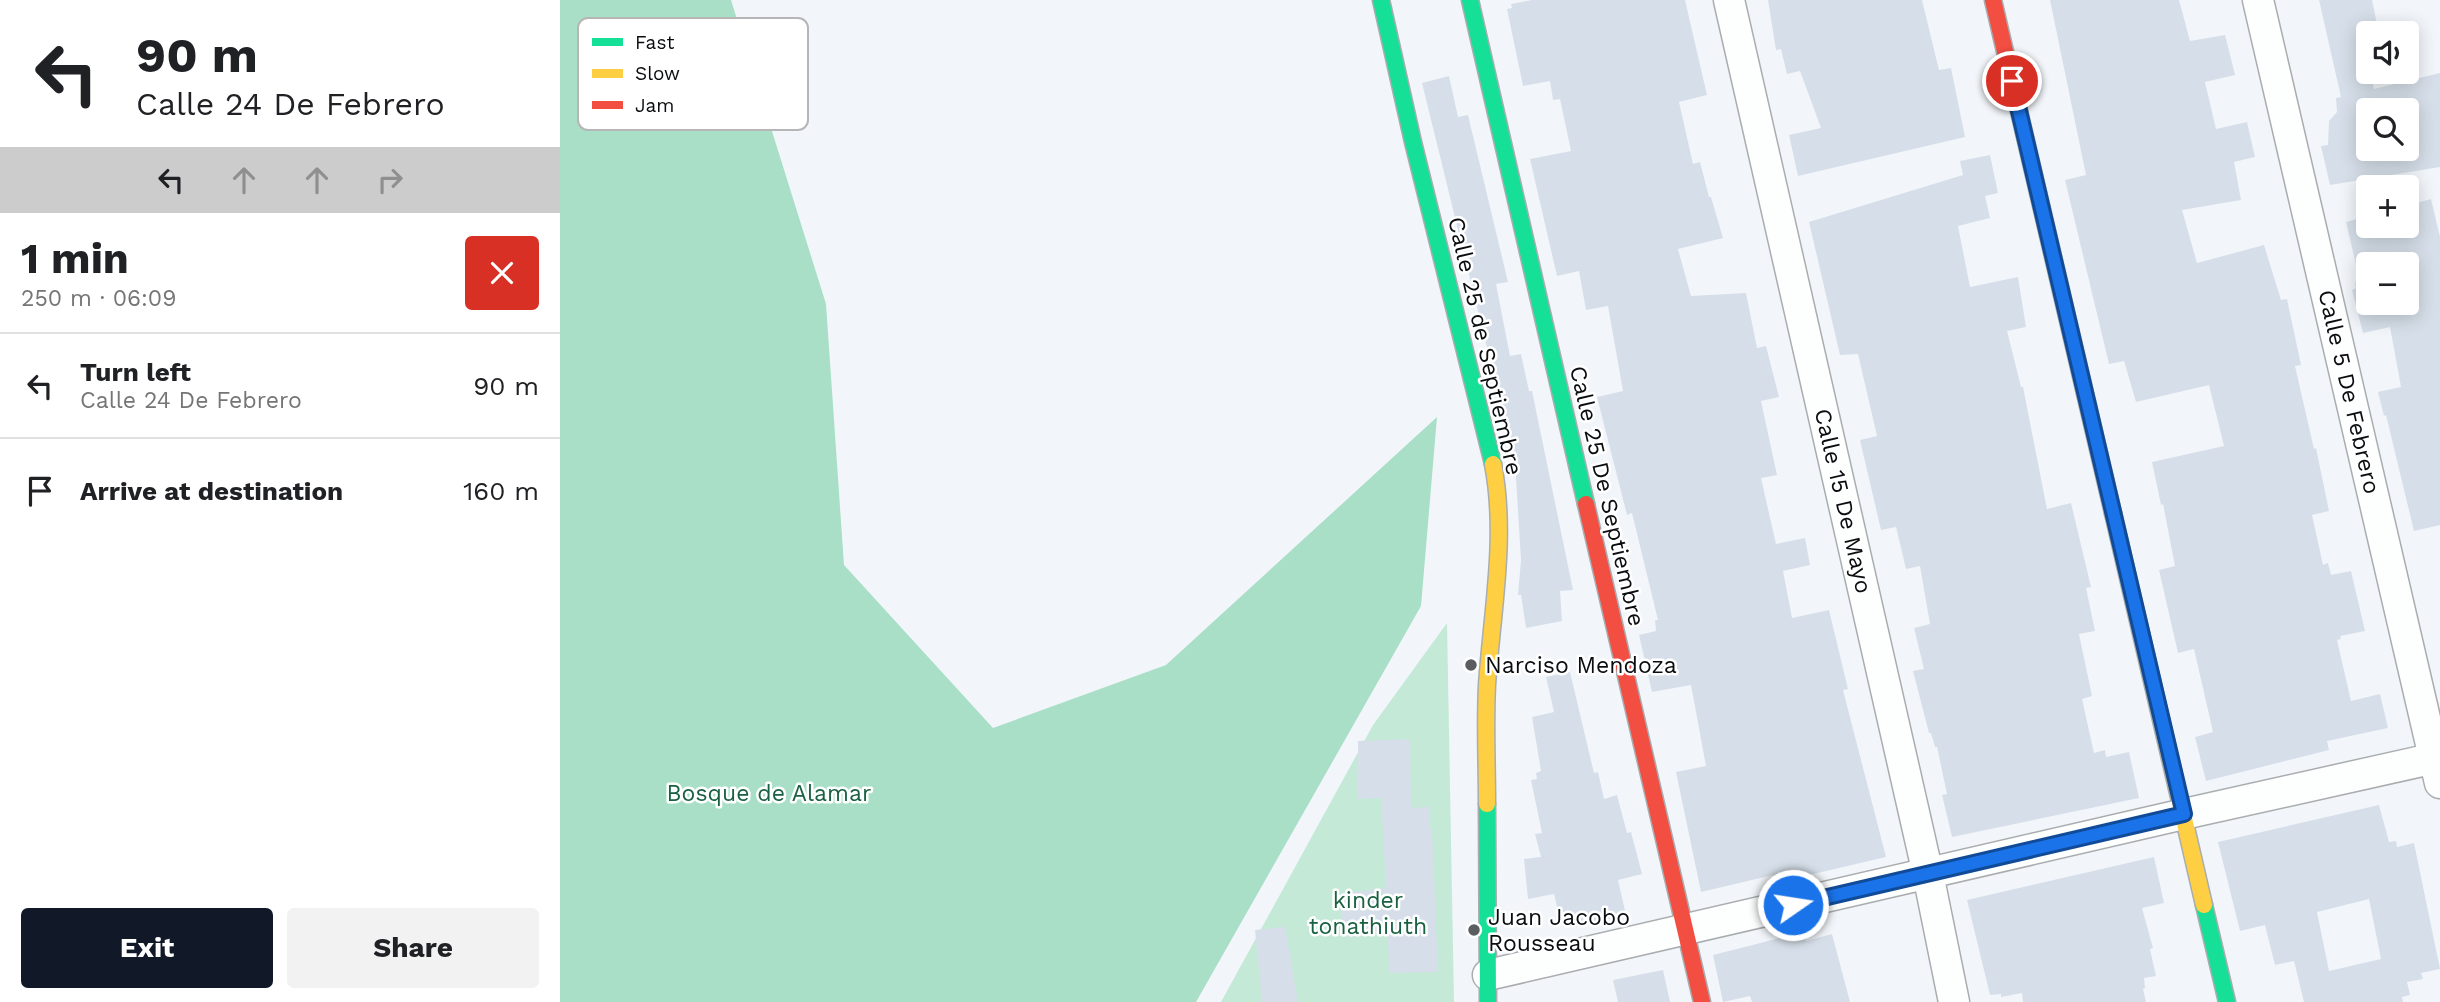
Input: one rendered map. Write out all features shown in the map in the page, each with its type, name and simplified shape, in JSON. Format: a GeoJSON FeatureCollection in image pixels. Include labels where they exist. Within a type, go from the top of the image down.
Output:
{"type":"FeatureCollection","features":[{"type":"Feature","properties":{"kind":"street","name":"Calle 25 de Septiembre"},"geometry":{"type":"LineString","coordinates":[[1381,0],[1413,142],[1488,443],[1497,497],[1499,561],[1487,687],[1488,989]]}},
{"type":"Feature","properties":{"kind":"street","name":"Calle 25 De Septiembre"},"geometry":{"type":"LineString","coordinates":[[1470,0],[1702,1002]]}},
{"type":"Feature","properties":{"kind":"street","name":"Calle 15 De Mayo"},"geometry":{"type":"LineString","coordinates":[[1730,0],[1928,874],[1954,1002]]}},
{"type":"Feature","properties":{"kind":"street"},"geometry":{"type":"LineString","coordinates":[[1993,0],[2227,1002]]}},
{"type":"Feature","properties":{"kind":"street","name":"Calle 5 De Febrero"},"geometry":{"type":"LineString","coordinates":[[2258,0],[2438,766]]}},
{"type":"Feature","properties":{"kind":"street"},"geometry":{"type":"LineString","coordinates":[[1488,989],[1684,930],[2184,814],[2438,766]]}},
{"type":"Feature","properties":{"kind":"green space","name":"Bosque de Alamar"},"geometry":{"type":"Polygon","coordinates":[[[560,0],[731,0],[737,18],[578,18],[578,130],[772,130],[826,304],[844,565],[993,728],[1166,665],[1437,417],[1421,606],[1196,1002],[560,1002],[560,0]]]}},
{"type":"Feature","properties":{"kind":"green space","name":"kinder tonathiuth"},"geometry":{"type":"Polygon","coordinates":[[[1447,623],[1454,1002],[1221,1002],[1373,725],[1447,623]]]}},
{"type":"Feature","properties":{"kind":"building"},"geometry":{"type":"Polygon","coordinates":[[[1532,0],[1685,0],[1707,95],[1679,102],[1693,164],[1700,162],[1723,238],[1678,249],[1691,296],[1746,293],[1757,348],[1766,346],[1779,397],[1761,401],[1777,475],[1761,478],[1776,544],[1805,538],[1810,565],[1783,571],[1792,618],[1829,610],[1848,689],[1843,690],[1886,857],[1775,883],[1773,875],[1701,892],[1676,772],[1706,766],[1691,685],[1652,692],[1639,635],[1656,631],[1655,620],[1658,620],[1632,513],[1627,515],[1597,397],[1623,391],[1608,306],[1586,310],[1579,271],[1557,276],[1530,159],[1571,151],[1560,99],[1553,100],[1550,81],[1523,86],[1507,9],[1512,8],[1511,4],[1532,0]]]}},
{"type":"Feature","properties":{"kind":"building"},"geometry":{"type":"Polygon","coordinates":[[[1768,0],[1922,0],[1939,70],[1951,68],[1965,137],[1798,176],[1789,135],[1821,128],[1800,71],[1787,74],[1781,49],[1776,50],[1768,0]]]}},
{"type":"Feature","properties":{"kind":"building"},"geometry":{"type":"Polygon","coordinates":[[[2050,0],[2179,0],[2190,41],[2225,35],[2235,75],[2205,82],[2216,129],[2247,122],[2255,157],[2234,162],[2241,200],[2182,210],[2197,263],[2264,245],[2281,300],[2287,299],[2301,365],[2295,366],[2329,511],[2312,515],[2323,565],[2328,563],[2331,575],[2351,571],[2365,631],[2340,636],[2341,639],[2337,640],[2351,701],[2380,694],[2388,728],[2327,741],[2329,750],[2206,781],[2195,737],[2213,732],[2194,649],[2178,653],[2159,570],[2175,566],[2152,462],[2224,446],[2209,385],[2136,402],[2124,361],[2109,364],[2065,180],[2086,175],[2050,0]]]}},
{"type":"Feature","properties":{"kind":"building"},"geometry":{"type":"Polygon","coordinates":[[[2319,0],[2372,0],[2376,21],[2356,21],[2356,84],[2373,84],[2374,89],[2395,84],[2419,84],[2419,78],[2440,73],[2440,167],[2391,175],[2356,175],[2356,181],[2330,185],[2321,146],[2328,145],[2329,121],[2337,112],[2336,98],[2341,97],[2319,0]]]}},
{"type":"Feature","properties":{"kind":"building"},"geometry":{"type":"Polygon","coordinates":[[[1449,76],[1458,117],[1468,115],[1508,282],[1496,284],[1510,356],[1521,354],[1529,391],[1532,391],[1573,590],[1560,591],[1562,621],[1526,628],[1521,595],[1518,595],[1521,560],[1515,462],[1422,83],[1449,76]]]}},
{"type":"Feature","properties":{"kind":"building"},"geometry":{"type":"Polygon","coordinates":[[[1990,155],[1998,193],[1985,196],[1990,218],[1958,226],[1970,287],[2018,277],[2026,327],[2007,331],[2023,387],[2047,509],[2071,503],[2091,587],[2086,588],[2095,631],[2079,634],[2092,696],[2082,699],[2094,753],[2105,750],[2106,757],[2129,752],[2139,798],[1952,837],[1942,795],[1947,794],[1937,747],[1929,733],[1913,671],[1924,669],[1914,628],[1930,624],[1920,566],[1906,569],[1896,527],[1881,530],[1860,440],[1877,436],[1858,354],[1840,355],[1809,222],[1963,175],[1960,161],[1990,155]]]}},
{"type":"Feature","properties":{"kind":"building"},"geometry":{"type":"Polygon","coordinates":[[[2431,199],[2440,237],[2440,525],[2414,531],[2378,392],[2401,387],[2390,327],[2363,333],[2358,315],[2419,315],[2419,252],[2356,252],[2356,265],[2346,222],[2356,219],[2356,238],[2419,238],[2419,202],[2431,199]]]}},
{"type":"Feature","properties":{"kind":"building"},"geometry":{"type":"Polygon","coordinates":[[[2356,288],[2356,306],[2352,290],[2356,288]]]}},
{"type":"Feature","properties":{"kind":"building"},"geometry":{"type":"Polygon","coordinates":[[[1570,672],[1594,773],[1598,772],[1604,799],[1617,795],[1627,833],[1631,832],[1642,874],[1618,880],[1626,915],[1576,927],[1574,916],[1560,920],[1554,894],[1528,899],[1524,859],[1541,857],[1535,834],[1542,833],[1531,780],[1537,779],[1536,773],[1541,771],[1532,717],[1554,712],[1546,677],[1570,672]]]}},
{"type":"Feature","properties":{"kind":"building"},"geometry":{"type":"Polygon","coordinates":[[[1410,739],[1411,808],[1429,807],[1432,829],[1438,972],[1389,973],[1388,932],[1344,937],[1339,894],[1386,888],[1381,798],[1358,799],[1358,741],[1410,739]]]}},
{"type":"Feature","properties":{"kind":"building"},"geometry":{"type":"Polygon","coordinates":[[[2379,805],[2389,842],[2396,841],[2397,847],[2414,843],[2440,969],[2421,973],[2423,979],[2407,982],[2410,995],[2402,997],[2403,1002],[2304,1002],[2294,961],[2275,965],[2265,925],[2240,931],[2218,842],[2379,805]],[[2369,899],[2317,912],[2329,971],[2381,959],[2369,899]]]}},
{"type":"Feature","properties":{"kind":"building"},"geometry":{"type":"Polygon","coordinates":[[[2154,857],[2164,903],[2142,908],[2153,948],[2150,949],[2156,976],[2144,978],[2146,1002],[2023,1002],[2022,993],[2001,997],[2001,994],[1990,995],[1967,900],[2154,857]]]}},
{"type":"Feature","properties":{"kind":"building"},"geometry":{"type":"Polygon","coordinates":[[[1285,927],[1298,1002],[1262,1002],[1255,930],[1285,927]]]}},
{"type":"Feature","properties":{"kind":"building"},"geometry":{"type":"Polygon","coordinates":[[[1804,932],[1806,941],[1832,934],[1850,1002],[1752,1002],[1750,996],[1723,1002],[1713,955],[1804,932]]]}},
{"type":"Feature","properties":{"kind":"building"},"geometry":{"type":"Polygon","coordinates":[[[1663,970],[1670,1002],[1618,1002],[1613,980],[1663,970]]]}},
{"type":"Feature","properties":{"kind":"traffic: fast"},"geometry":{"type":"LineString","coordinates":[[1381,0],[1413,142],[1493,464]]}},
{"type":"Feature","properties":{"kind":"traffic: fast"},"geometry":{"type":"LineString","coordinates":[[1470,0],[1586,504]]}},
{"type":"Feature","properties":{"kind":"traffic: fast"},"geometry":{"type":"LineString","coordinates":[[1487,804],[1488,1002]]}},
{"type":"Feature","properties":{"kind":"traffic: fast"},"geometry":{"type":"LineString","coordinates":[[2204,905],[2227,1002]]}},
{"type":"Feature","properties":{"kind":"traffic: slow"},"geometry":{"type":"LineString","coordinates":[[1487,804],[1487,685],[1499,546],[1493,464]]}},
{"type":"Feature","properties":{"kind":"traffic: slow"},"geometry":{"type":"LineString","coordinates":[[2113,513],[2204,905]]}},
{"type":"Feature","properties":{"kind":"traffic: jam"},"geometry":{"type":"LineString","coordinates":[[1993,0],[2113,513]]}},
{"type":"Feature","properties":{"kind":"traffic: jam"},"geometry":{"type":"LineString","coordinates":[[1586,504],[1702,1002]]}},
{"type":"Feature","properties":{"kind":"place","name":"Narciso Mendoza"},"geometry":{"type":"Point","coordinates":[1471,665]}},
{"type":"Feature","properties":{"kind":"place","name":"Juan Jacobo Rousseau"},"geometry":{"type":"Point","coordinates":[1474,930]}},
{"type":"Feature","properties":{"kind":"route"},"geometry":{"type":"LineString","coordinates":[[1793,905],[2184,814],[2012,81]]}}]}
